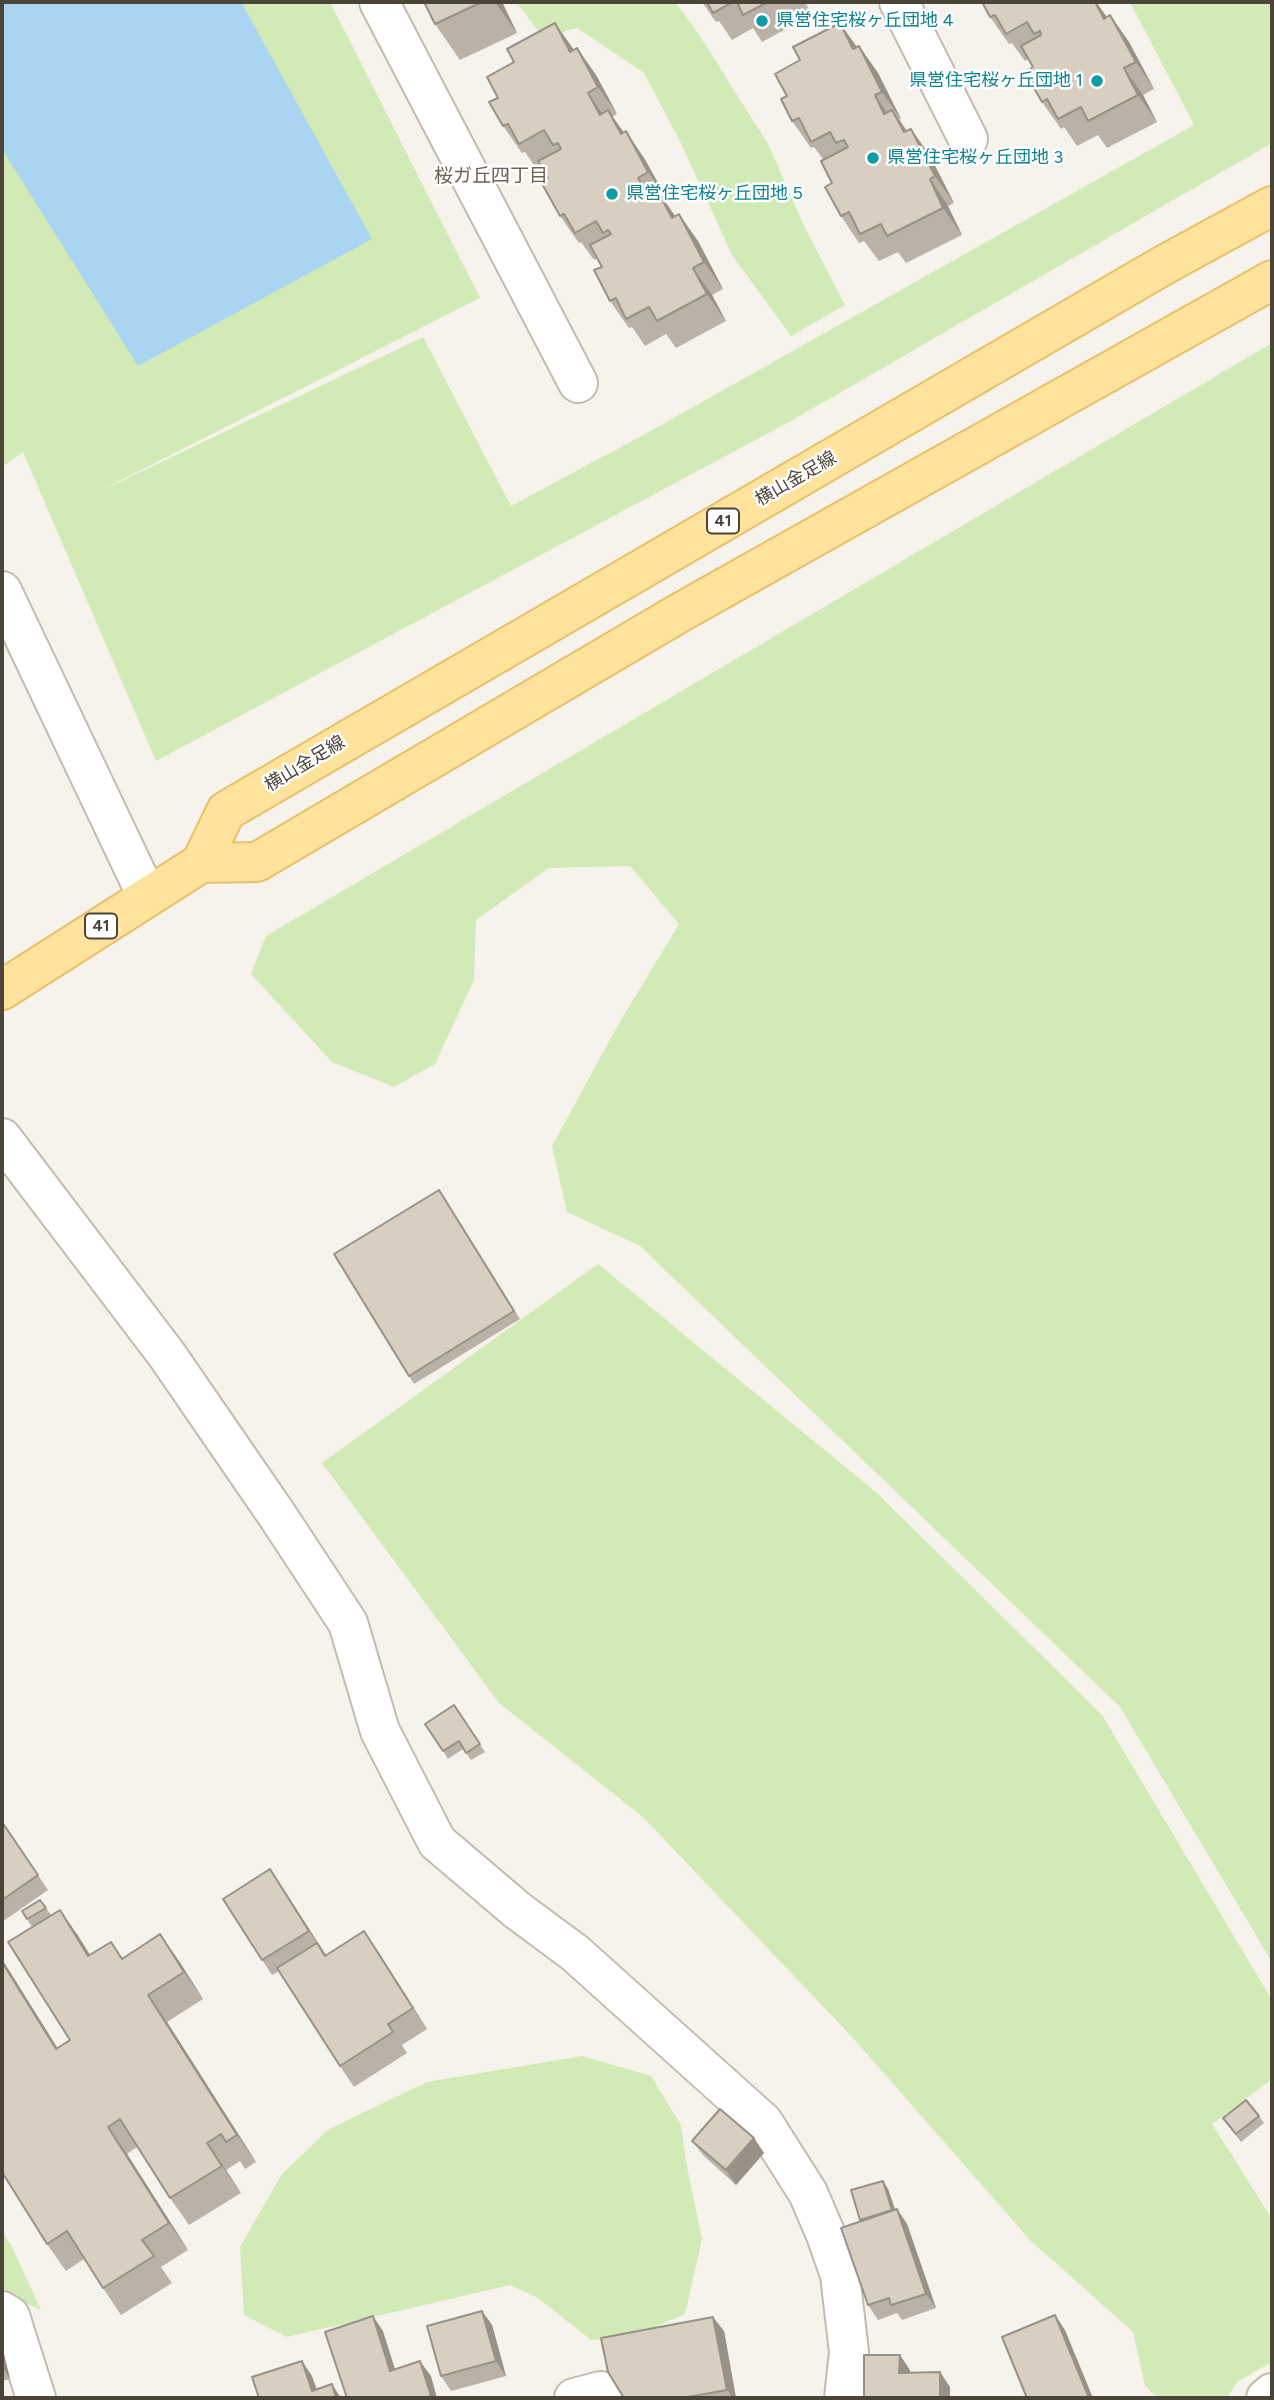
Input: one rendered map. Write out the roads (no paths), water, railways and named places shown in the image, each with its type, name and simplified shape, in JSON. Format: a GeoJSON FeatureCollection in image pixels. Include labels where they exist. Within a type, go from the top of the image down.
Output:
{"type":"FeatureCollection","features":[{"type":"Feature","properties":{"kind":"main road","name":"横山金足線"},"geometry":{"type":"LineString","coordinates":[[201,863],[226,811],[1140,279],[1272,206]]}},
{"type":"Feature","properties":{"kind":"main road"},"geometry":{"type":"LineString","coordinates":[[201,863],[257,862],[681,612],[1272,280]]}},
{"type":"Feature","properties":{"kind":"main road","name":"41"},"geometry":{"type":"LineString","coordinates":[[2,990],[201,863]]}},
{"type":"Feature","properties":{"kind":"street"},"geometry":{"type":"LineString","coordinates":[[379,2],[578,383]]}},
{"type":"Feature","properties":{"kind":"street"},"geometry":{"type":"LineString","coordinates":[[900,2],[968,139]]}},
{"type":"Feature","properties":{"kind":"street"},"geometry":{"type":"LineString","coordinates":[[2,591],[147,896]]}},
{"type":"Feature","properties":{"kind":"street"},"geometry":{"type":"LineString","coordinates":[[2,1138],[167,1355],[348,1623],[380,1731],[437,1842],[517,1910],[575,1953],[764,2122],[808,2193],[840,2275],[849,2352],[844,2398]]}},
{"type":"Feature","properties":{"kind":"street"},"geometry":{"type":"LineString","coordinates":[[2,2311],[10,2316],[36,2398]]}},
{"type":"Feature","properties":{"kind":"street"},"geometry":{"type":"LineString","coordinates":[[574,2398],[601,2391],[606,2398]]}},
{"type":"Feature","properties":{"kind":"street"},"geometry":{"type":"LineString","coordinates":[[1266,2398],[1272,2393]]}},
{"type":"Feature","properties":{"kind":"water"},"geometry":{"type":"Polygon","coordinates":[[[2,2],[241,2],[372,239],[138,366],[2,149],[2,2]]]}},
{"type":"Feature","properties":{"kind":"place","name":"県営住宅桜ヶ丘団地 4"},"geometry":{"type":"Point","coordinates":[762,21]}},
{"type":"Feature","properties":{"kind":"place","name":"県営住宅桜ヶ丘団地 1"},"geometry":{"type":"Point","coordinates":[1097,81]}},
{"type":"Feature","properties":{"kind":"place","name":"県営住宅桜ヶ丘団地 3"},"geometry":{"type":"Point","coordinates":[873,158]}},
{"type":"Feature","properties":{"kind":"place","name":"県営住宅桜ヶ丘団地 5"},"geometry":{"type":"Point","coordinates":[612,194]}},
{"type":"Feature","properties":{"kind":"district","name":"桜ガ丘四丁目"},"geometry":{"type":"Point","coordinates":[491,176]}}]}
